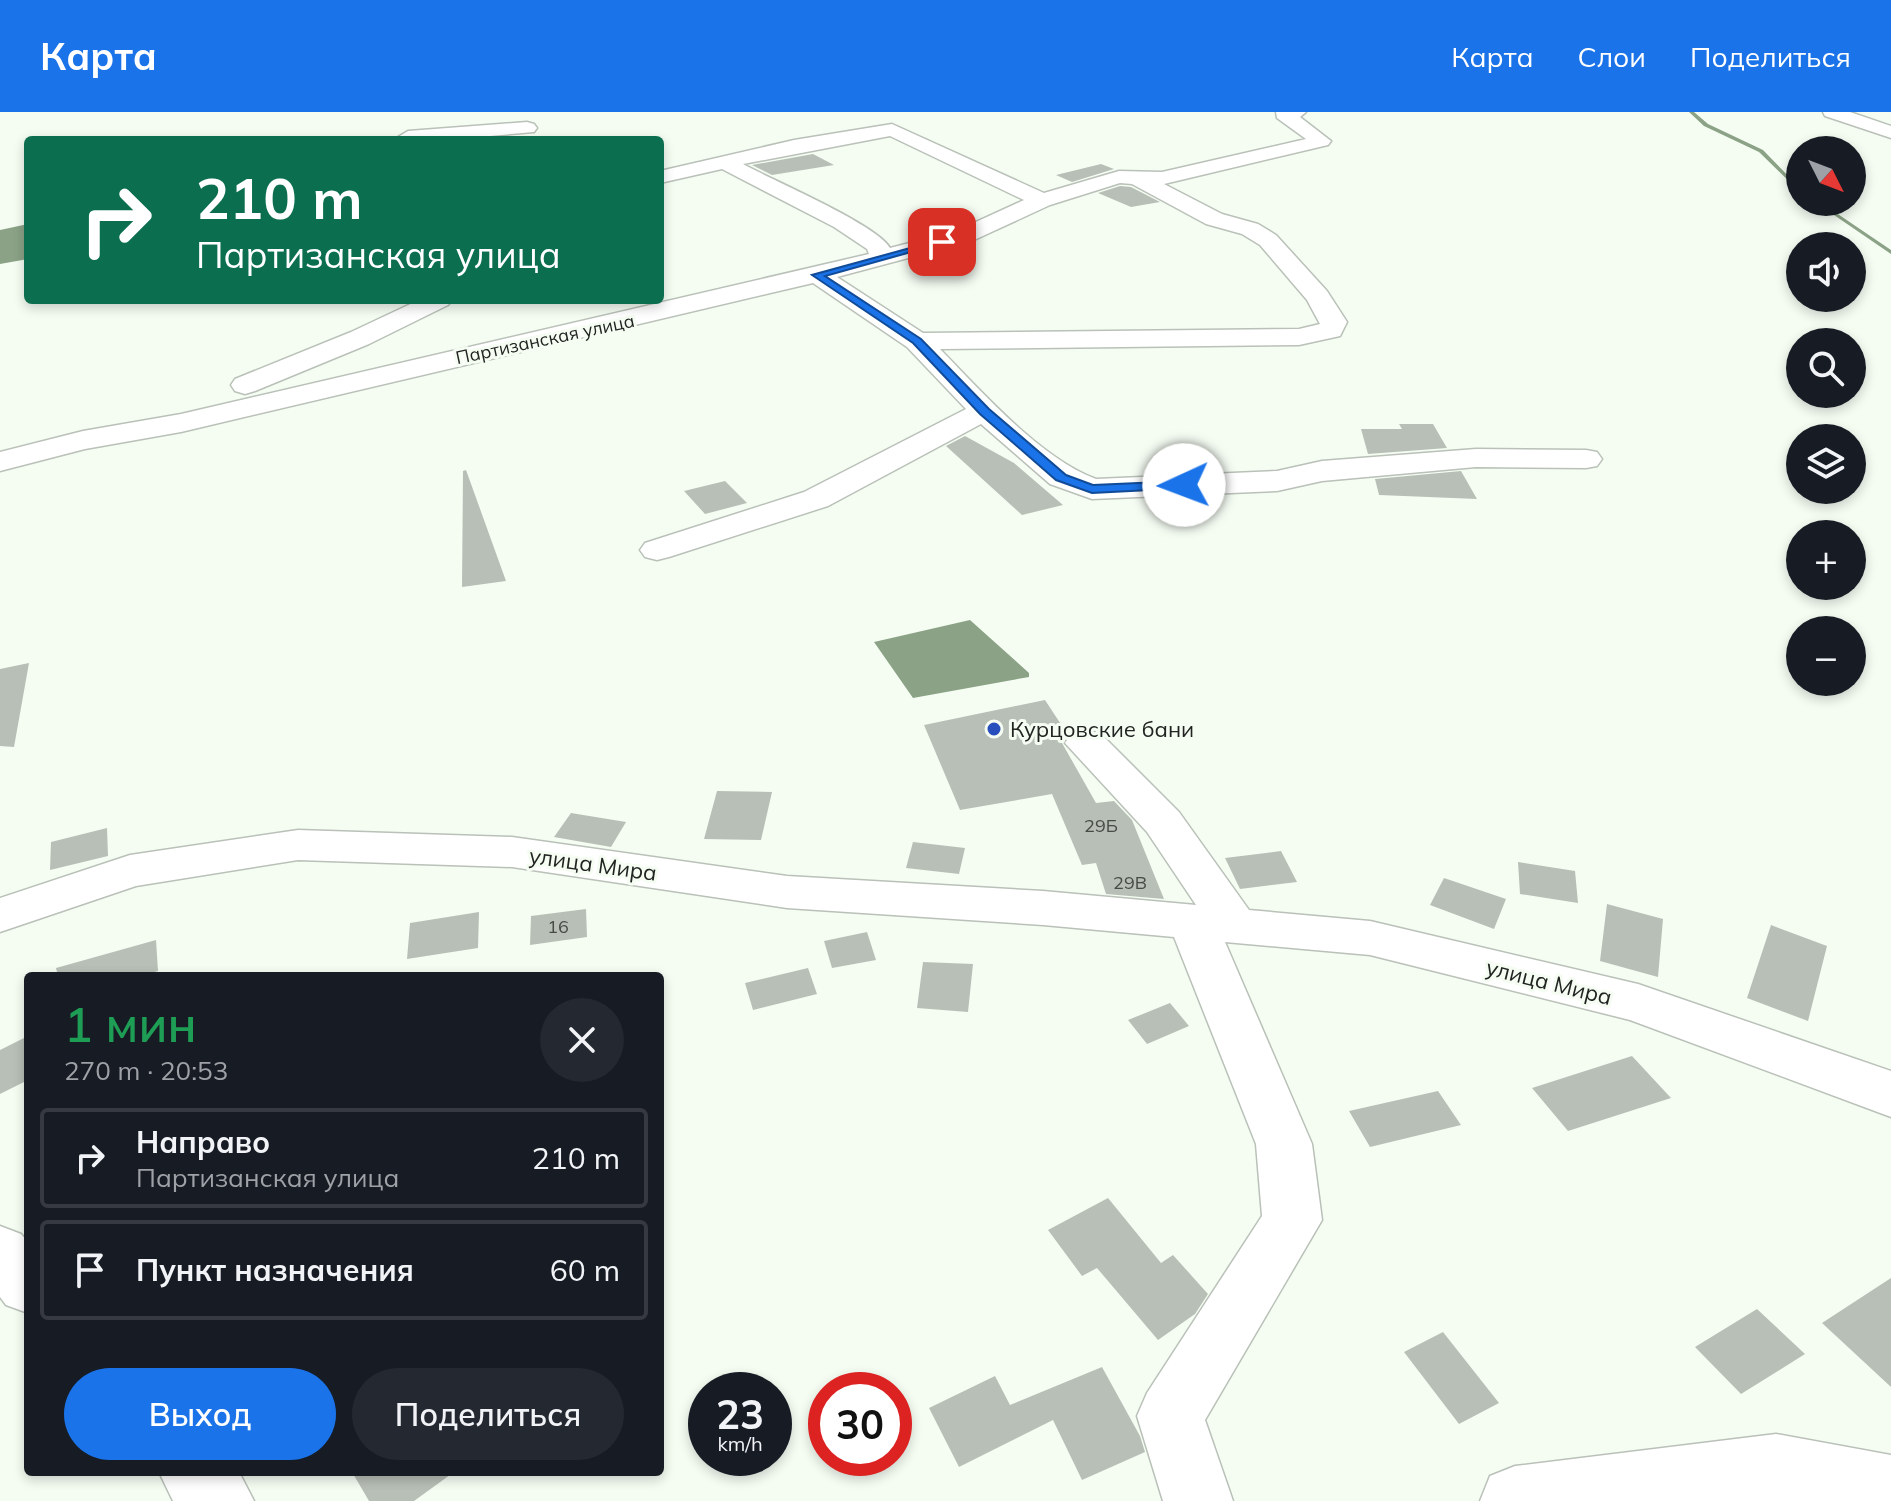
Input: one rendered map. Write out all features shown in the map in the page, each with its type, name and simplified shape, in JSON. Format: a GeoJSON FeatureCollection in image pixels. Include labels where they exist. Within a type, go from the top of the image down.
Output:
{"type":"FeatureCollection","features":[{"type":"Feature","properties":{"kind":"street","name":"Партизанская улица"},"geometry":{"type":"LineString","coordinates":[[0,462],[83,440],[181,423],[817,275],[964,236],[1042,200],[1119,177],[1162,178],[1321,141],[1284,114],[1297,112]]}},
{"type":"Feature","properties":{"kind":"street"},"geometry":{"type":"LineString","coordinates":[[1832,112],[1891,132]]}},
{"type":"Feature","properties":{"kind":"street"},"geometry":{"type":"LineString","coordinates":[[421,136],[534,127]]}},
{"type":"Feature","properties":{"kind":"street"},"geometry":{"type":"LineString","coordinates":[[664,176],[794,146],[892,130],[1042,200]]}},
{"type":"Feature","properties":{"kind":"street"},"geometry":{"type":"LineString","coordinates":[[726,163],[842,222],[877,245],[882,258]]}},
{"type":"Feature","properties":{"kind":"street"},"geometry":{"type":"LineString","coordinates":[[917,341],[1299,337],[1331,330],[1334,322],[1318,296],[1268,240],[1250,229],[1214,219],[1135,177]]}},
{"type":"Feature","properties":{"kind":"street"},"geometry":{"type":"LineString","coordinates":[[817,275],[917,341],[984,411],[1061,477],[1092,489],[1277,481],[1322,471],[1476,458],[1586,459]]}},
{"type":"Feature","properties":{"kind":"street"},"geometry":{"type":"LineString","coordinates":[[83,440],[215,397],[360,338],[431,304]]}},
{"type":"Feature","properties":{"kind":"street"},"geometry":{"type":"LineString","coordinates":[[657,550],[816,499],[984,411]]}},
{"type":"Feature","properties":{"kind":"street"},"geometry":{"type":"LineString","coordinates":[[1086,743],[1163,822],[1215,925],[1284,1144],[1292,1220],[1170,1416],[1198,1501]]}},
{"type":"Feature","properties":{"kind":"street","name":"улица Мира"},"geometry":{"type":"LineString","coordinates":[[0,915],[130,871],[298,845],[512,852],[787,892],[1043,908],[1370,938],[1638,1003],[1891,1095]]}},
{"type":"Feature","properties":{"kind":"street"},"geometry":{"type":"LineString","coordinates":[[0,1253],[24,1280]]}},
{"type":"Feature","properties":{"kind":"street"},"geometry":{"type":"LineString","coordinates":[[1515,1501],[1776,1468],[1891,1489]]}},
{"type":"Feature","properties":{"kind":"street"},"geometry":{"type":"LineString","coordinates":[[197,1476],[219,1501]]}},
{"type":"Feature","properties":{"kind":"shaded area"},"geometry":{"type":"Polygon","coordinates":[[[24,225],[24,260],[0,264],[0,230],[24,225]]]}},
{"type":"Feature","properties":{"kind":"shaded area"},"geometry":{"type":"Polygon","coordinates":[[[970,620],[1029,673],[1029,677],[913,698],[874,642],[970,620]]]}},
{"type":"Feature","properties":{"kind":"building"},"geometry":{"type":"Polygon","coordinates":[[[813,154],[834,165],[772,175],[752,165],[813,154]]]}},
{"type":"Feature","properties":{"kind":"building"},"geometry":{"type":"Polygon","coordinates":[[[1101,164],[1114,169],[1072,182],[1056,175],[1101,164]]]}},
{"type":"Feature","properties":{"kind":"building"},"geometry":{"type":"Polygon","coordinates":[[[1120,186],[1131,187],[1160,202],[1131,207],[1098,193],[1120,186]]]}},
{"type":"Feature","properties":{"kind":"building"},"geometry":{"type":"Polygon","coordinates":[[[1399,424],[1433,424],[1447,448],[1368,454],[1361,429],[1402,429],[1399,424]]]}},
{"type":"Feature","properties":{"kind":"building"},"geometry":{"type":"Polygon","coordinates":[[[965,436],[1014,463],[1063,505],[1022,515],[946,446],[965,436]]]}},
{"type":"Feature","properties":{"kind":"building"},"geometry":{"type":"Polygon","coordinates":[[[466,470],[506,581],[462,587],[463,471],[466,470]]]}},
{"type":"Feature","properties":{"kind":"building"},"geometry":{"type":"Polygon","coordinates":[[[1461,471],[1477,499],[1379,495],[1375,479],[1461,471]]]}},
{"type":"Feature","properties":{"kind":"building"},"geometry":{"type":"Polygon","coordinates":[[[725,481],[747,503],[705,514],[684,491],[725,481]]]}},
{"type":"Feature","properties":{"kind":"building"},"geometry":{"type":"Polygon","coordinates":[[[29,663],[14,747],[0,746],[0,669],[29,663]]]}},
{"type":"Feature","properties":{"kind":"building"},"geometry":{"type":"Polygon","coordinates":[[[1045,700],[1066,732],[1058,734],[1096,803],[1114,801],[1132,820],[1164,899],[1106,894],[1096,863],[1082,865],[1052,794],[960,810],[924,725],[1045,700]]]}},
{"type":"Feature","properties":{"kind":"building"},"geometry":{"type":"Polygon","coordinates":[[[717,791],[772,792],[761,840],[704,839],[717,791]]]}},
{"type":"Feature","properties":{"kind":"building"},"geometry":{"type":"Polygon","coordinates":[[[571,813],[626,822],[611,847],[554,837],[571,813]]]}},
{"type":"Feature","properties":{"kind":"building"},"geometry":{"type":"Polygon","coordinates":[[[107,828],[108,856],[50,870],[51,842],[107,828]]]}},
{"type":"Feature","properties":{"kind":"building"},"geometry":{"type":"Polygon","coordinates":[[[913,842],[965,848],[959,874],[906,868],[913,842]]]}},
{"type":"Feature","properties":{"kind":"building"},"geometry":{"type":"Polygon","coordinates":[[[1281,851],[1297,882],[1240,889],[1225,858],[1281,851]]]}},
{"type":"Feature","properties":{"kind":"building"},"geometry":{"type":"Polygon","coordinates":[[[1518,862],[1575,871],[1578,903],[1520,894],[1518,862]]]}},
{"type":"Feature","properties":{"kind":"building"},"geometry":{"type":"Polygon","coordinates":[[[1444,878],[1506,899],[1494,929],[1430,905],[1444,878]]]}},
{"type":"Feature","properties":{"kind":"building"},"geometry":{"type":"Polygon","coordinates":[[[1607,904],[1663,919],[1658,977],[1600,961],[1607,904]]]}},
{"type":"Feature","properties":{"kind":"building"},"geometry":{"type":"Polygon","coordinates":[[[586,909],[587,937],[530,945],[531,916],[586,909]]]}},
{"type":"Feature","properties":{"kind":"building"},"geometry":{"type":"Polygon","coordinates":[[[479,912],[478,948],[407,959],[410,923],[479,912]]]}},
{"type":"Feature","properties":{"kind":"building"},"geometry":{"type":"Polygon","coordinates":[[[1771,925],[1827,946],[1808,1021],[1747,998],[1771,925]]]}},
{"type":"Feature","properties":{"kind":"building"},"geometry":{"type":"Polygon","coordinates":[[[867,932],[876,960],[832,968],[824,941],[867,932]]]}},
{"type":"Feature","properties":{"kind":"building"},"geometry":{"type":"Polygon","coordinates":[[[156,940],[158,971],[57,972],[56,968],[156,940]]]}},
{"type":"Feature","properties":{"kind":"building"},"geometry":{"type":"Polygon","coordinates":[[[923,962],[973,964],[968,1012],[917,1008],[923,962]]]}},
{"type":"Feature","properties":{"kind":"building"},"geometry":{"type":"Polygon","coordinates":[[[808,968],[817,994],[753,1010],[745,983],[808,968]]]}},
{"type":"Feature","properties":{"kind":"building"},"geometry":{"type":"Polygon","coordinates":[[[1170,1003],[1189,1026],[1147,1044],[1128,1020],[1170,1003]]]}},
{"type":"Feature","properties":{"kind":"building"},"geometry":{"type":"Polygon","coordinates":[[[24,1038],[24,1082],[0,1094],[0,1050],[24,1038]]]}},
{"type":"Feature","properties":{"kind":"building"},"geometry":{"type":"Polygon","coordinates":[[[1632,1056],[1671,1098],[1568,1131],[1532,1088],[1632,1056]]]}},
{"type":"Feature","properties":{"kind":"building"},"geometry":{"type":"Polygon","coordinates":[[[1438,1091],[1461,1125],[1370,1147],[1349,1111],[1438,1091]]]}},
{"type":"Feature","properties":{"kind":"building"},"geometry":{"type":"Polygon","coordinates":[[[1108,1198],[1161,1263],[1173,1255],[1208,1294],[1195,1314],[1158,1340],[1097,1268],[1082,1276],[1048,1230],[1108,1198]]]}},
{"type":"Feature","properties":{"kind":"building"},"geometry":{"type":"Polygon","coordinates":[[[1891,1278],[1891,1387],[1822,1323],[1891,1278]]]}},
{"type":"Feature","properties":{"kind":"building"},"geometry":{"type":"Polygon","coordinates":[[[1757,1309],[1805,1354],[1741,1394],[1695,1347],[1757,1309]]]}},
{"type":"Feature","properties":{"kind":"building"},"geometry":{"type":"Polygon","coordinates":[[[1443,1332],[1499,1403],[1459,1424],[1404,1352],[1443,1332]]]}},
{"type":"Feature","properties":{"kind":"building"},"geometry":{"type":"Polygon","coordinates":[[[1102,1367],[1140,1436],[1145,1452],[1082,1480],[1053,1420],[959,1467],[929,1408],[995,1376],[1010,1405],[1102,1367]]]}},
{"type":"Feature","properties":{"kind":"building"},"geometry":{"type":"Polygon","coordinates":[[[354,1476],[448,1476],[414,1501],[369,1501],[354,1476]]]}},
{"type":"Feature","properties":{"kind":"waterway"},"geometry":{"type":"LineString","coordinates":[[1691,112],[1706,125],[1761,151],[1786,177]]}},
{"type":"Feature","properties":{"kind":"waterway"},"geometry":{"type":"LineString","coordinates":[[1838,216],[1891,252]]}},
{"type":"Feature","properties":{"kind":"place","name":"Курцовские бани"},"geometry":{"type":"Point","coordinates":[994,729]}},
{"type":"Feature","properties":{"kind":"route"},"geometry":{"type":"LineString","coordinates":[[942,242],[817,275],[917,341],[984,411],[1061,477],[1092,489],[1184,485]]}}]}
